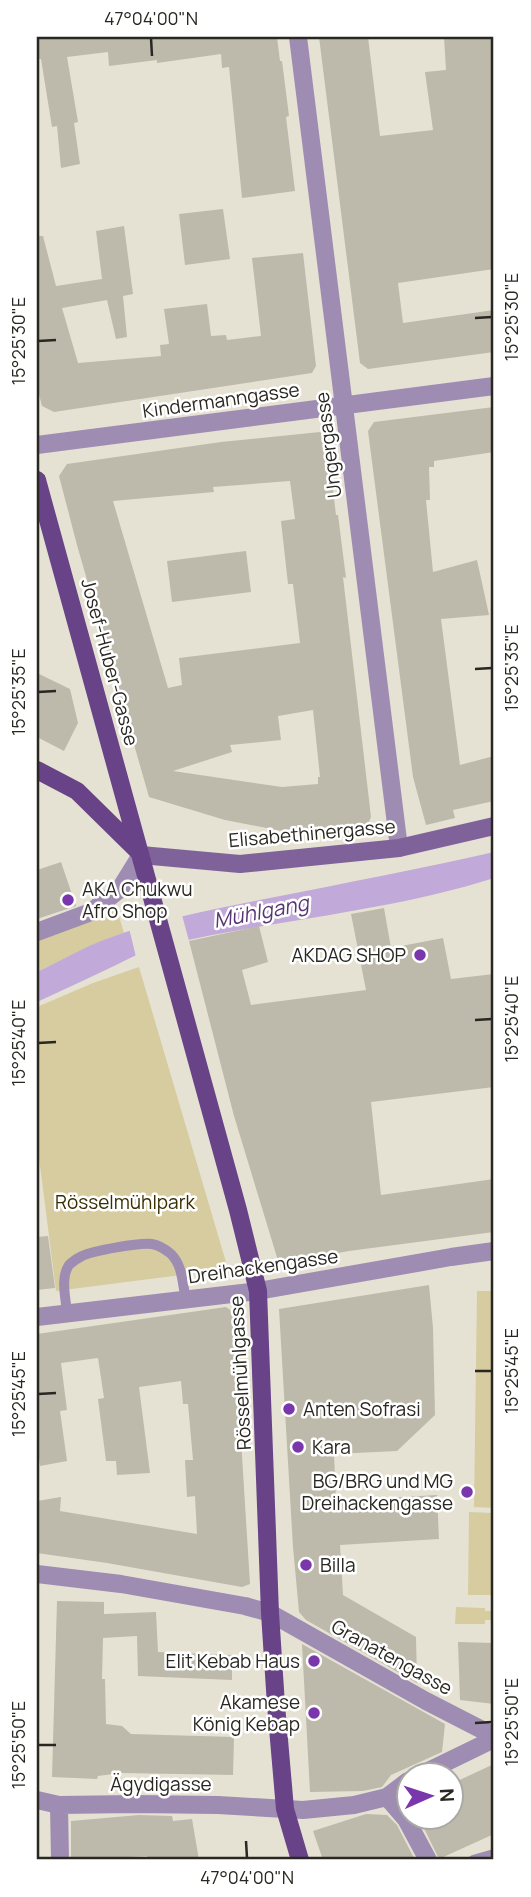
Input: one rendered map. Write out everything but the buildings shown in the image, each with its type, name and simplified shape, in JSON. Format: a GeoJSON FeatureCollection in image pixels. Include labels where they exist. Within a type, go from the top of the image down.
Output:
{"type":"FeatureCollection","features":[{"type":"Feature","properties":{"kind":"main road","name":"Josef-Huber-Gasse"},"geometry":{"type":"LineString","coordinates":[[37,481],[141,855]]}},
{"type":"Feature","properties":{"kind":"main road"},"geometry":{"type":"LineString","coordinates":[[37,770],[77,791],[141,855]]}},
{"type":"Feature","properties":{"kind":"main road","name":"Elisabethinergasse"},"geometry":{"type":"LineString","coordinates":[[141,855],[240,864],[399,848],[494,826]]}},
{"type":"Feature","properties":{"kind":"main road","name":"Rösselmühlgasse"},"geometry":{"type":"LineString","coordinates":[[141,855],[258,1291],[271,1613],[285,1809],[300,1860]]}},
{"type":"Feature","properties":{"kind":"street","name":"Ungergasse"},"geometry":{"type":"LineString","coordinates":[[299,37],[399,848]]}},
{"type":"Feature","properties":{"kind":"street","name":"Kindermanngasse"},"geometry":{"type":"LineString","coordinates":[[37,445],[494,386]]}},
{"type":"Feature","properties":{"kind":"street"},"geometry":{"type":"LineString","coordinates":[[37,932],[91,912],[120,889],[141,855]]}},
{"type":"Feature","properties":{"kind":"street","name":"Dreihackengasse"},"geometry":{"type":"LineString","coordinates":[[37,1317],[258,1291],[494,1251]]}},
{"type":"Feature","properties":{"kind":"street","name":"Granatengasse"},"geometry":{"type":"LineString","coordinates":[[37,1574],[121,1584],[271,1613],[494,1738]]}},
{"type":"Feature","properties":{"kind":"street"},"geometry":{"type":"LineString","coordinates":[[450,1760],[494,1738]]}},
{"type":"Feature","properties":{"kind":"street"},"geometry":{"type":"LineString","coordinates":[[394,1792],[387,1797],[406,1819],[428,1860]]}},
{"type":"Feature","properties":{"kind":"street","name":"Ägydigasse"},"geometry":{"type":"LineString","coordinates":[[37,1800],[59,1805],[229,1805],[303,1810],[354,1805],[387,1797]]}},
{"type":"Feature","properties":{"kind":"street"},"geometry":{"type":"LineString","coordinates":[[59,1805],[60,1860]]}},
{"type":"Feature","properties":{"kind":"lane"},"geometry":{"type":"LineString","coordinates":[[67,1313],[64,1283],[69,1265],[80,1256],[90,1253],[148,1243],[161,1246],[178,1264],[183,1275],[186,1299]]}},
{"type":"Feature","properties":{"kind":"lane"},"geometry":{"type":"LineString","coordinates":[[472,1860],[494,1854]]}},
{"type":"Feature","properties":{"kind":"green space"},"geometry":{"type":"Polygon","coordinates":[[[116,906],[124,933],[37,972],[37,936],[116,906]]]}},
{"type":"Feature","properties":{"kind":"green space","name":"Rösselmühlpark"},"geometry":{"type":"Polygon","coordinates":[[[139,967],[228,1269],[56,1291],[37,1142],[37,1007],[139,967]]]}},
{"type":"Feature","properties":{"kind":"green space"},"geometry":{"type":"Polygon","coordinates":[[[477,1291],[494,1291],[494,1508],[474,1507],[477,1291]]]}},
{"type":"Feature","properties":{"kind":"green space"},"geometry":{"type":"Polygon","coordinates":[[[469,1512],[494,1513],[494,1595],[468,1595],[469,1512]]]}},
{"type":"Feature","properties":{"kind":"green space"},"geometry":{"type":"Polygon","coordinates":[[[456,1607],[494,1611],[494,1620],[485,1620],[485,1624],[455,1624],[456,1607]]]}},
{"type":"Feature","properties":{"kind":"water","name":"Mühlgang"},"geometry":{"type":"Polygon","coordinates":[[[494,852],[494,878],[454,890],[371,908],[205,936],[158,947],[37,1002],[37,972],[129,931],[209,910],[494,852]]]}},
{"type":"Feature","properties":{"kind":"pier"},"geometry":{"type":"Polygon","coordinates":[[[182,915],[189,941],[136,957],[129,928],[182,915]]]}},
{"type":"Feature","properties":{"kind":"place","name":"AKA Chukwu Afro Shop"},"geometry":{"type":"Point","coordinates":[68,900]}},
{"type":"Feature","properties":{"kind":"place","name":"AKDAG SHOP"},"geometry":{"type":"Point","coordinates":[420,955]}},
{"type":"Feature","properties":{"kind":"place","name":"Anten Sofrasi"},"geometry":{"type":"Point","coordinates":[289,1409]}},
{"type":"Feature","properties":{"kind":"place","name":"Kara"},"geometry":{"type":"Point","coordinates":[298,1447]}},
{"type":"Feature","properties":{"kind":"place","name":"BG/BRG und MG Dreihackengasse"},"geometry":{"type":"Point","coordinates":[467,1492]}},
{"type":"Feature","properties":{"kind":"place","name":"Billa"},"geometry":{"type":"Point","coordinates":[306,1565]}},
{"type":"Feature","properties":{"kind":"place","name":"Elit Kebab Haus"},"geometry":{"type":"Point","coordinates":[314,1661]}},
{"type":"Feature","properties":{"kind":"place","name":"Akamese König Kebap"},"geometry":{"type":"Point","coordinates":[314,1713]}}]}
